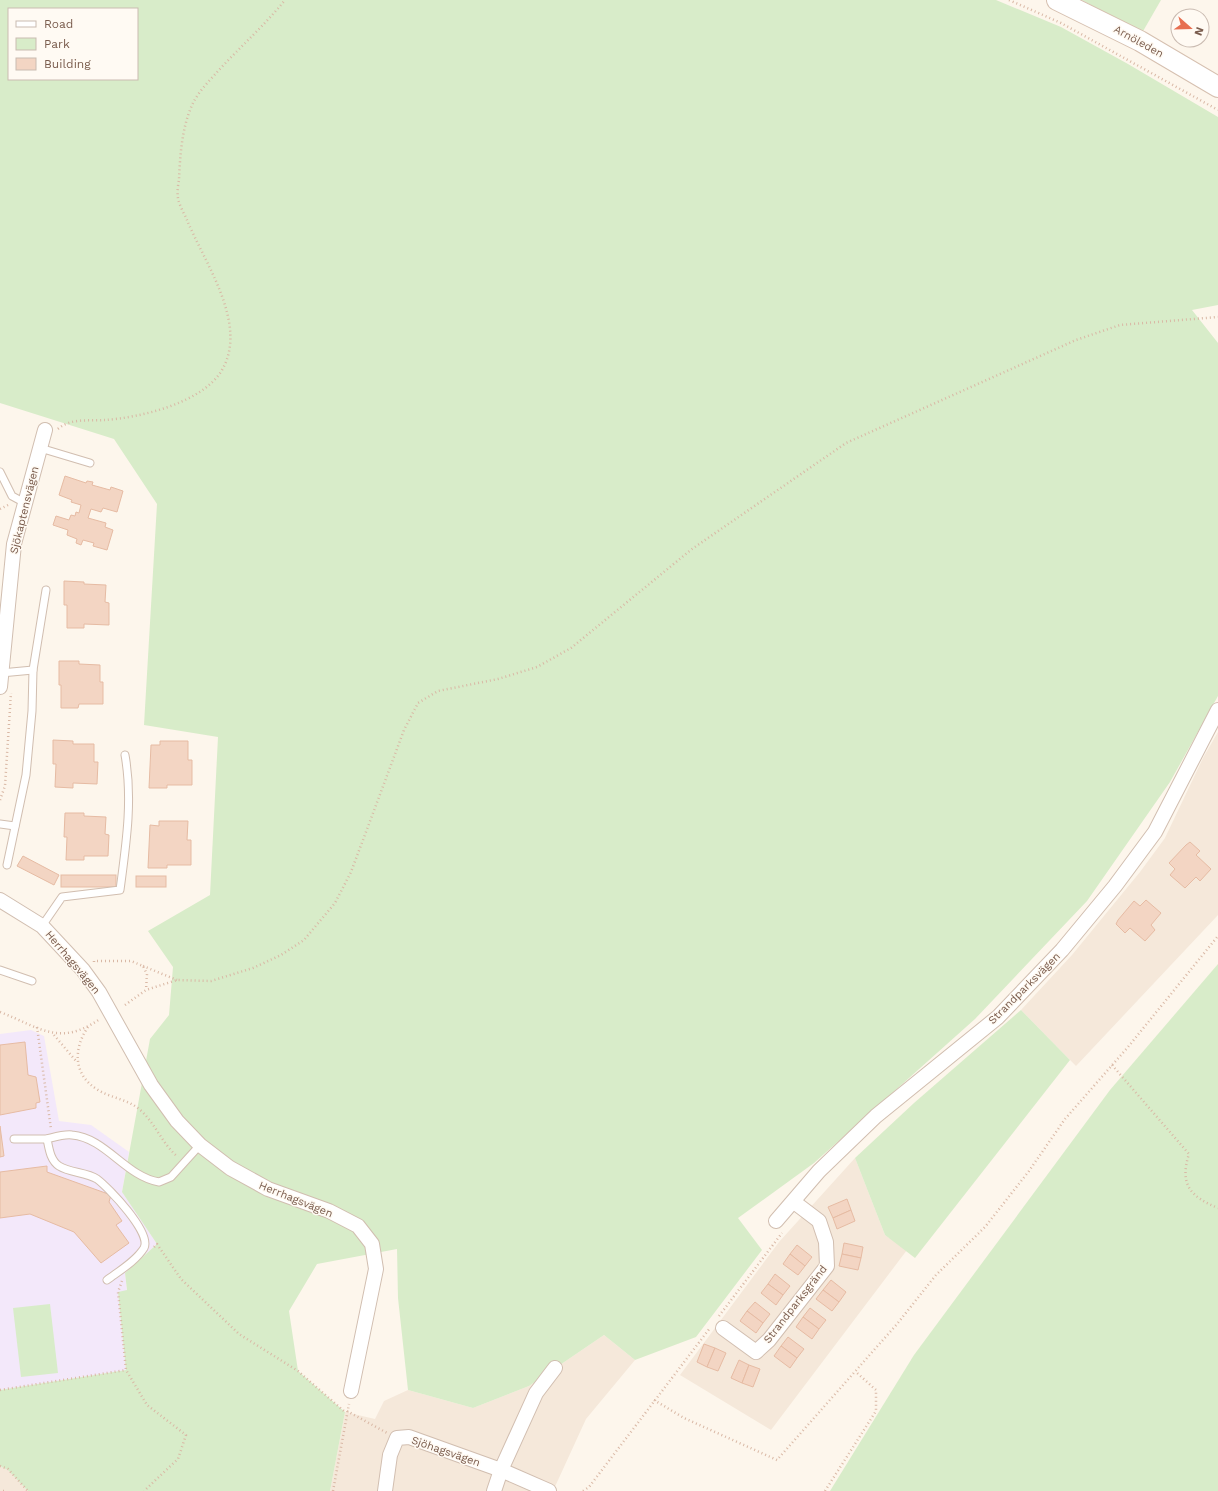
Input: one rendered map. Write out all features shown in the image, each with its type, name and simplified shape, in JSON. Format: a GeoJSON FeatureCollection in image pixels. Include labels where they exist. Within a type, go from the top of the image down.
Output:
{"type":"FeatureCollection","features":[{"type":"Feature","properties":{"kind":"main road","name":"Arnöleden"},"geometry":{"type":"LineString","coordinates":[[1057,0],[1140,41],[1218,87]]}},
{"type":"Feature","properties":{"kind":"street","name":"Sjökaptensvägen"},"geometry":{"type":"LineString","coordinates":[[0,687],[3,620],[14,544],[25,503],[45,450],[45,430]]}},
{"type":"Feature","properties":{"kind":"street","name":"Strandparksvägen"},"geometry":{"type":"LineString","coordinates":[[779,1227],[794,1202],[819,1171],[876,1116],[998,1017],[1062,950],[1115,886],[1155,832],[1218,710]]}},
{"type":"Feature","properties":{"kind":"street","name":"Herrhagsvägen"},"geometry":{"type":"LineString","coordinates":[[0,900],[42,926],[83,970],[99,992],[151,1085],[177,1121],[200,1145],[230,1168],[268,1189],[329,1211],[358,1226],[372,1244],[376,1269],[351,1391]]}},
{"type":"Feature","properties":{"kind":"street","name":"Strandparksgränd"},"geometry":{"type":"LineString","coordinates":[[718,1324],[756,1352],[768,1340],[827,1266],[826,1242],[819,1221],[794,1202]]}},
{"type":"Feature","properties":{"kind":"street"},"geometry":{"type":"LineString","coordinates":[[494,1491],[501,1470],[536,1393],[555,1368]]}},
{"type":"Feature","properties":{"kind":"street","name":"Sjöhagsvägen"},"geometry":{"type":"LineString","coordinates":[[384,1491],[390,1455],[397,1438],[409,1437],[501,1470],[549,1491]]}},
{"type":"Feature","properties":{"kind":"lane"},"geometry":{"type":"LineString","coordinates":[[45,450],[90,463]]}},
{"type":"Feature","properties":{"kind":"lane"},"geometry":{"type":"LineString","coordinates":[[0,472],[12,496],[25,503]]}},
{"type":"Feature","properties":{"kind":"lane"},"geometry":{"type":"LineString","coordinates":[[7,865],[26,775],[32,711],[33,670],[46,590]]}},
{"type":"Feature","properties":{"kind":"lane"},"geometry":{"type":"LineString","coordinates":[[1,673],[33,670]]}},
{"type":"Feature","properties":{"kind":"lane"},"geometry":{"type":"LineString","coordinates":[[42,926],[62,897],[120,890],[128,835],[129,809],[128,769],[125,755]]}},
{"type":"Feature","properties":{"kind":"lane"},"geometry":{"type":"LineString","coordinates":[[0,824],[15,826]]}},
{"type":"Feature","properties":{"kind":"lane"},"geometry":{"type":"LineString","coordinates":[[0,970],[32,981]]}},
{"type":"Feature","properties":{"kind":"lane"},"geometry":{"type":"LineString","coordinates":[[14,1139],[49,1138],[72,1135],[90,1140],[138,1176],[159,1182],[171,1177],[200,1145]]}},
{"type":"Feature","properties":{"kind":"lane"},"geometry":{"type":"LineString","coordinates":[[49,1138],[52,1158],[58,1166],[96,1178],[133,1217],[145,1239],[145,1246],[139,1255],[107,1280]]}},
{"type":"Feature","properties":{"kind":"path"},"geometry":{"type":"LineString","coordinates":[[45,450],[56,431],[62,425],[73,421],[131,418],[173,406],[203,389],[222,370],[231,346],[229,322],[219,288],[196,243],[178,198],[180,152],[187,120],[193,103],[208,82],[273,16],[285,0]]}},
{"type":"Feature","properties":{"kind":"path"},"geometry":{"type":"LineString","coordinates":[[1009,0],[1061,23],[1218,110]]}},
{"type":"Feature","properties":{"kind":"path"},"geometry":{"type":"LineString","coordinates":[[125,1005],[146,990],[177,980],[211,981],[253,968],[281,955],[304,940],[335,903],[351,872],[404,730],[418,703],[438,691],[498,679],[537,667],[571,648],[692,549],[846,443],[1076,340],[1120,326],[1218,316]]}},
{"type":"Feature","properties":{"kind":"path"},"geometry":{"type":"LineString","coordinates":[[654,1400],[684,1418],[778,1460],[856,1372],[936,1275],[985,1227],[1029,1171],[1065,1119],[1112,1066],[1218,936]]}},
{"type":"Feature","properties":{"kind":"path"},"geometry":{"type":"LineString","coordinates":[[97,967],[94,960],[131,961],[177,980]]}},
{"type":"Feature","properties":{"kind":"path"},"geometry":{"type":"LineString","coordinates":[[143,966],[147,974],[146,990]]}},
{"type":"Feature","properties":{"kind":"path"},"geometry":{"type":"LineString","coordinates":[[0,1012],[54,1034],[70,1034],[88,1027],[103,1016]]}},
{"type":"Feature","properties":{"kind":"path"},"geometry":{"type":"LineString","coordinates":[[37,1027],[49,1138]]}},
{"type":"Feature","properties":{"kind":"path"},"geometry":{"type":"LineString","coordinates":[[77,1062],[78,1047],[81,1036],[88,1027]]}},
{"type":"Feature","properties":{"kind":"path"},"geometry":{"type":"LineString","coordinates":[[54,1034],[77,1062],[88,1083],[98,1090],[128,1102],[140,1110],[169,1150],[184,1162]]}},
{"type":"Feature","properties":{"kind":"path"},"geometry":{"type":"LineString","coordinates":[[1112,1066],[1189,1154],[1185,1166],[1185,1177],[1189,1189],[1195,1196],[1218,1208]]}},
{"type":"Feature","properties":{"kind":"path"},"geometry":{"type":"LineString","coordinates":[[583,1491],[589,1487],[654,1400],[718,1324],[779,1227]]}},
{"type":"Feature","properties":{"kind":"path"},"geometry":{"type":"LineString","coordinates":[[152,1249],[157,1244],[181,1279],[239,1334],[298,1371],[346,1411],[397,1438]]}},
{"type":"Feature","properties":{"kind":"path"},"geometry":{"type":"LineString","coordinates":[[123,1280],[118,1292],[126,1370],[147,1405],[186,1435],[178,1459],[144,1491]]}},
{"type":"Feature","properties":{"kind":"path"},"geometry":{"type":"LineString","coordinates":[[0,1390],[126,1370]]}},
{"type":"Feature","properties":{"kind":"path"},"geometry":{"type":"LineString","coordinates":[[825,1491],[876,1411],[876,1390],[856,1372]]}},
{"type":"Feature","properties":{"kind":"path"},"geometry":{"type":"LineString","coordinates":[[333,1491],[346,1411],[351,1391]]}},
{"type":"Feature","properties":{"kind":"path"},"geometry":{"type":"LineString","coordinates":[[0,1466],[8,1470],[28,1491]]}},
{"type":"Feature","properties":{"kind":"shaded area"},"geometry":{"type":"Polygon","coordinates":[[[1218,732],[1218,915],[1076,1066],[1021,1010],[1072,955],[1140,872],[1165,838],[1203,758],[1218,732]]]}},
{"type":"Feature","properties":{"kind":"shaded area"},"geometry":{"type":"Polygon","coordinates":[[[31,1030],[44,1036],[59,1121],[91,1125],[129,1152],[122,1192],[157,1244],[125,1273],[127,1291],[118,1292],[126,1370],[0,1390],[0,1034],[31,1030]]]}},
{"type":"Feature","properties":{"kind":"shaded area"},"geometry":{"type":"Polygon","coordinates":[[[855,1158],[885,1235],[907,1250],[771,1430],[680,1375],[779,1242],[855,1158]]]}},
{"type":"Feature","properties":{"kind":"shaded area"},"geometry":{"type":"Polygon","coordinates":[[[604,1335],[635,1360],[586,1419],[553,1491],[330,1491],[345,1412],[375,1419],[384,1401],[408,1390],[473,1408],[529,1386],[604,1335]]]}},
{"type":"Feature","properties":{"kind":"shaded area"},"geometry":{"type":"Polygon","coordinates":[[[0,1466],[8,1469],[28,1491],[0,1491],[0,1466]]]}},
{"type":"Feature","properties":{"kind":"green space"},"geometry":{"type":"Polygon","coordinates":[[[0,0],[996,0],[1061,27],[1128,64],[1218,117],[1218,305],[1192,310],[1218,343],[1218,696],[1170,782],[1087,901],[975,1019],[814,1163],[738,1218],[762,1250],[696,1337],[635,1360],[604,1335],[529,1386],[473,1408],[408,1390],[398,1298],[397,1249],[317,1264],[289,1311],[298,1371],[345,1412],[330,1491],[28,1491],[8,1470],[0,1466],[0,1390],[126,1370],[118,1292],[127,1290],[125,1273],[157,1244],[122,1192],[150,1039],[169,1015],[173,967],[148,931],[210,895],[218,737],[144,725],[157,504],[114,439],[0,403],[0,0]]]}},
{"type":"Feature","properties":{"kind":"green space"},"geometry":{"type":"Polygon","coordinates":[[[1082,0],[1161,0],[1142,33],[1082,0]]]}},
{"type":"Feature","properties":{"kind":"green space"},"geometry":{"type":"Polygon","coordinates":[[[1218,964],[1218,1491],[830,1491],[914,1355],[1110,1090],[1218,964]]]}},
{"type":"Feature","properties":{"kind":"green space"},"geometry":{"type":"Polygon","coordinates":[[[1021,1010],[1070,1060],[915,1258],[885,1235],[855,1158],[914,1103],[1021,1010]]]}},
{"type":"Feature","properties":{"kind":"green space"},"geometry":{"type":"Polygon","coordinates":[[[50,1304],[58,1373],[21,1377],[13,1308],[50,1304]]]}},
{"type":"Feature","properties":{"kind":"building"},"geometry":{"type":"Polygon","coordinates":[[[65,476],[86,483],[87,481],[93,482],[92,485],[110,490],[111,487],[123,491],[117,512],[103,508],[101,512],[91,509],[88,518],[106,523],[105,527],[113,530],[107,550],[93,546],[94,543],[83,540],[81,545],[76,543],[77,539],[67,535],[68,530],[53,525],[56,516],[69,520],[71,515],[75,516],[76,512],[79,513],[81,505],[71,502],[72,500],[59,495],[65,476]]]}},
{"type":"Feature","properties":{"kind":"building"},"geometry":{"type":"Polygon","coordinates":[[[64,581],[106,585],[105,602],[109,603],[109,625],[84,624],[84,628],[67,628],[67,605],[64,605],[64,581]]]}},
{"type":"Feature","properties":{"kind":"building"},"geometry":{"type":"Polygon","coordinates":[[[59,661],[79,661],[79,664],[100,665],[100,682],[103,682],[103,704],[79,704],[78,708],[61,708],[59,661]]]}},
{"type":"Feature","properties":{"kind":"building"},"geometry":{"type":"Polygon","coordinates":[[[53,740],[73,741],[73,744],[94,744],[94,762],[98,762],[97,784],[73,783],[73,788],[55,787],[56,764],[53,764],[53,740]]]}},
{"type":"Feature","properties":{"kind":"building"},"geometry":{"type":"Polygon","coordinates":[[[160,741],[188,741],[188,760],[192,760],[192,785],[167,785],[167,788],[149,788],[151,745],[160,745],[160,741]]]}},
{"type":"Feature","properties":{"kind":"building"},"geometry":{"type":"Polygon","coordinates":[[[65,813],[84,813],[84,816],[106,817],[105,834],[109,835],[108,856],[84,856],[84,860],[66,860],[67,837],[64,837],[65,813]]]}},
{"type":"Feature","properties":{"kind":"building"},"geometry":{"type":"Polygon","coordinates":[[[159,821],[188,821],[187,840],[191,840],[191,865],[167,865],[167,868],[148,868],[150,825],[159,826],[159,821]]]}},
{"type":"Feature","properties":{"kind":"building"},"geometry":{"type":"Polygon","coordinates":[[[1190,842],[1200,851],[1196,855],[1211,869],[1200,881],[1196,877],[1185,888],[1170,875],[1175,869],[1169,863],[1190,842]]]}},
{"type":"Feature","properties":{"kind":"building"},"geometry":{"type":"Polygon","coordinates":[[[23,856],[59,875],[54,885],[17,866],[23,856]]]}},
{"type":"Feature","properties":{"kind":"building"},"geometry":{"type":"Polygon","coordinates":[[[61,875],[116,875],[116,887],[61,887],[61,875]]]}},
{"type":"Feature","properties":{"kind":"building"},"geometry":{"type":"Polygon","coordinates":[[[136,876],[166,876],[166,887],[136,887],[136,876]]]}},
{"type":"Feature","properties":{"kind":"building"},"geometry":{"type":"Polygon","coordinates":[[[1146,900],[1161,913],[1151,925],[1155,930],[1145,941],[1130,928],[1125,933],[1116,924],[1134,901],[1140,906],[1146,900]]]}},
{"type":"Feature","properties":{"kind":"building"},"geometry":{"type":"Polygon","coordinates":[[[25,1042],[28,1075],[36,1077],[40,1102],[36,1103],[36,1108],[0,1115],[0,1045],[25,1042]]]}},
{"type":"Feature","properties":{"kind":"building"},"geometry":{"type":"Polygon","coordinates":[[[0,1126],[4,1156],[0,1157],[0,1126]]]}},
{"type":"Feature","properties":{"kind":"building"},"geometry":{"type":"Polygon","coordinates":[[[47,1166],[47,1172],[111,1195],[109,1202],[122,1221],[116,1225],[129,1243],[101,1263],[74,1232],[30,1214],[0,1218],[0,1172],[47,1166]]]}},
{"type":"Feature","properties":{"kind":"building"},"geometry":{"type":"Polygon","coordinates":[[[847,1199],[851,1210],[833,1218],[828,1207],[847,1199]]]}},
{"type":"Feature","properties":{"kind":"building"},"geometry":{"type":"Polygon","coordinates":[[[851,1210],[855,1221],[837,1229],[833,1218],[851,1210]]]}},
{"type":"Feature","properties":{"kind":"building"},"geometry":{"type":"Polygon","coordinates":[[[844,1243],[863,1247],[861,1258],[842,1254],[844,1243]]]}},
{"type":"Feature","properties":{"kind":"building"},"geometry":{"type":"Polygon","coordinates":[[[797,1245],[812,1257],[805,1266],[790,1254],[797,1245]]]}},
{"type":"Feature","properties":{"kind":"building"},"geometry":{"type":"Polygon","coordinates":[[[790,1254],[805,1266],[798,1275],[783,1264],[790,1254]]]}},
{"type":"Feature","properties":{"kind":"building"},"geometry":{"type":"Polygon","coordinates":[[[842,1254],[861,1258],[858,1270],[839,1266],[842,1254]]]}},
{"type":"Feature","properties":{"kind":"building"},"geometry":{"type":"Polygon","coordinates":[[[775,1274],[790,1286],[783,1295],[768,1284],[775,1274]]]}},
{"type":"Feature","properties":{"kind":"building"},"geometry":{"type":"Polygon","coordinates":[[[831,1280],[846,1292],[839,1302],[823,1290],[831,1280]]]}},
{"type":"Feature","properties":{"kind":"building"},"geometry":{"type":"Polygon","coordinates":[[[768,1284],[783,1295],[776,1305],[761,1293],[768,1284]]]}},
{"type":"Feature","properties":{"kind":"building"},"geometry":{"type":"Polygon","coordinates":[[[823,1290],[839,1302],[832,1311],[816,1299],[823,1290]]]}},
{"type":"Feature","properties":{"kind":"building"},"geometry":{"type":"Polygon","coordinates":[[[755,1302],[770,1314],[763,1323],[747,1311],[755,1302]]]}},
{"type":"Feature","properties":{"kind":"building"},"geometry":{"type":"Polygon","coordinates":[[[810,1308],[826,1320],[819,1329],[803,1317],[810,1308]]]}},
{"type":"Feature","properties":{"kind":"building"},"geometry":{"type":"Polygon","coordinates":[[[747,1311],[763,1323],[756,1333],[740,1321],[747,1311]]]}},
{"type":"Feature","properties":{"kind":"building"},"geometry":{"type":"Polygon","coordinates":[[[803,1317],[819,1329],[812,1339],[796,1327],[803,1317]]]}},
{"type":"Feature","properties":{"kind":"building"},"geometry":{"type":"Polygon","coordinates":[[[788,1337],[804,1349],[797,1358],[781,1346],[788,1337]]]}},
{"type":"Feature","properties":{"kind":"building"},"geometry":{"type":"Polygon","coordinates":[[[704,1344],[715,1348],[707,1367],[697,1362],[704,1344]]]}},
{"type":"Feature","properties":{"kind":"building"},"geometry":{"type":"Polygon","coordinates":[[[781,1346],[797,1358],[790,1368],[774,1356],[781,1346]]]}},
{"type":"Feature","properties":{"kind":"building"},"geometry":{"type":"Polygon","coordinates":[[[715,1348],[726,1353],[718,1371],[707,1367],[715,1348]]]}},
{"type":"Feature","properties":{"kind":"building"},"geometry":{"type":"Polygon","coordinates":[[[739,1360],[749,1365],[742,1383],[731,1378],[739,1360]]]}},
{"type":"Feature","properties":{"kind":"building"},"geometry":{"type":"Polygon","coordinates":[[[749,1365],[760,1369],[753,1387],[742,1383],[749,1365]]]}}]}
